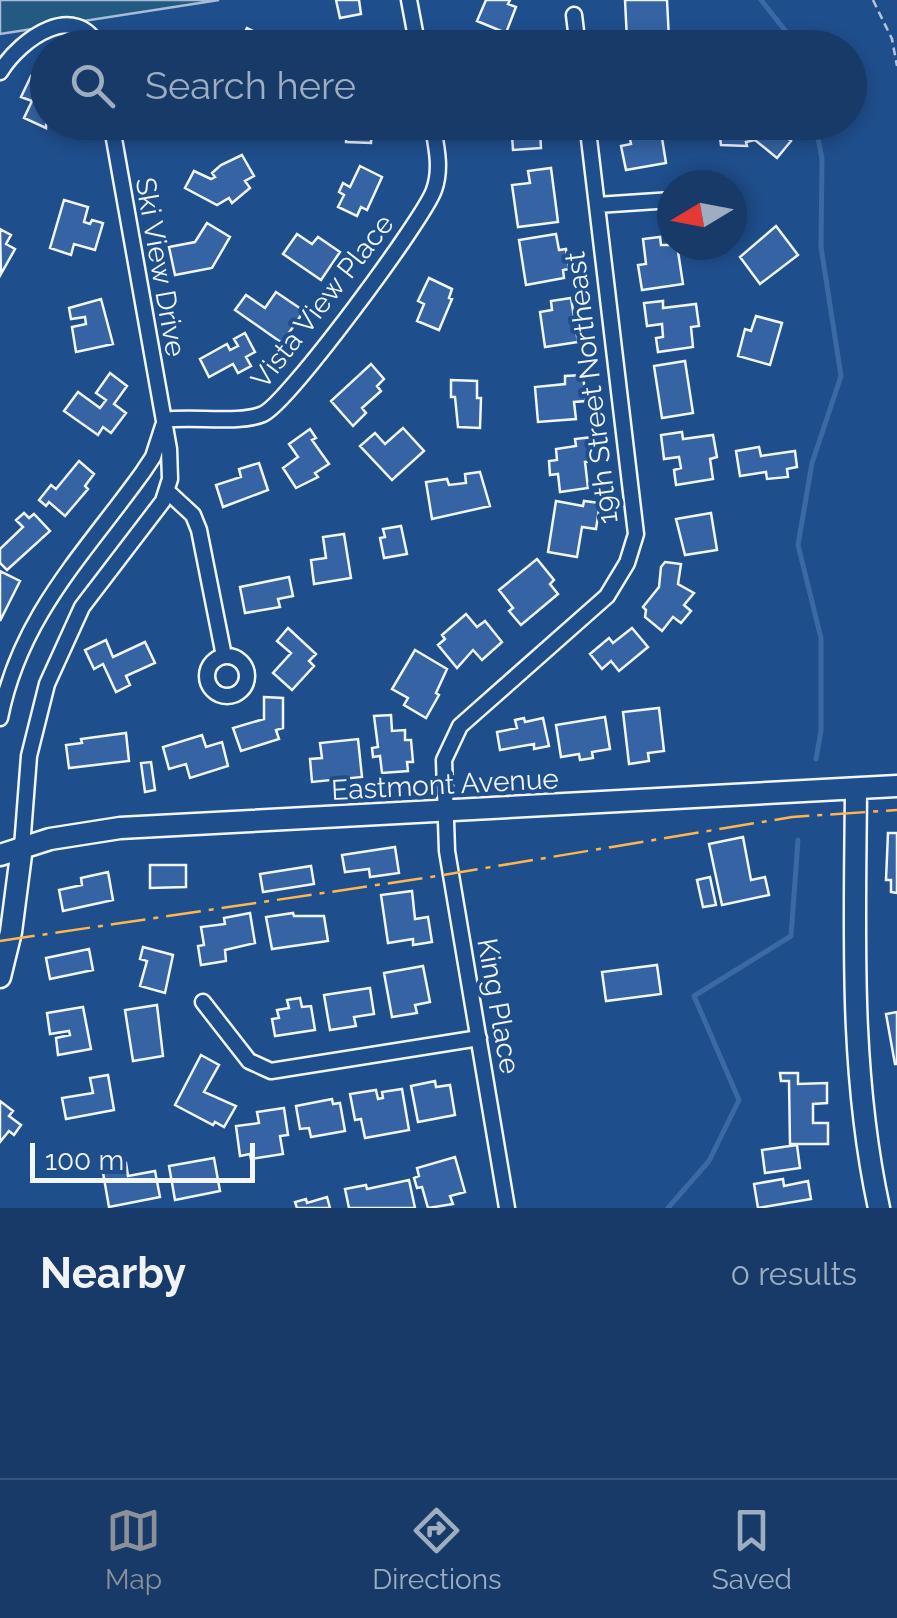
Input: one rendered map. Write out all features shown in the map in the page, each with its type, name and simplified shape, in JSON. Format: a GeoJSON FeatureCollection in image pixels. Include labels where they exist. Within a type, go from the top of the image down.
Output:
{"type":"FeatureCollection","features":[{"type":"Feature","properties":{"kind":"main road","name":"Eastmont Avenue"},"geometry":{"type":"LineString","coordinates":[[0,855],[73,834],[120,828],[897,786]]}},
{"type":"Feature","properties":{"kind":"main road"},"geometry":{"type":"LineString","coordinates":[[856,790],[855,1017],[879,1208]]}},
{"type":"Feature","properties":{"kind":"main road"},"geometry":{"type":"LineString","coordinates":[[0,977],[11,932],[22,847]]}},
{"type":"Feature","properties":{"kind":"street"},"geometry":{"type":"LineString","coordinates":[[410,0],[415,30]]}},
{"type":"Feature","properties":{"kind":"street"},"geometry":{"type":"LineString","coordinates":[[574,15],[576,30]]}},
{"type":"Feature","properties":{"kind":"street"},"geometry":{"type":"LineString","coordinates":[[37,30],[54,19],[70,17],[89,30]]}},
{"type":"Feature","properties":{"kind":"street"},"geometry":{"type":"LineString","coordinates":[[0,72],[30,34]]}},
{"type":"Feature","properties":{"kind":"street","name":"Ski View Drive"},"geometry":{"type":"LineString","coordinates":[[113,140],[164,420],[170,464],[167,491]]}},
{"type":"Feature","properties":{"kind":"street","name":"Vista View Place"},"geometry":{"type":"LineString","coordinates":[[164,420],[254,417],[281,401],[374,281],[433,194],[439,159],[435,140]]}},
{"type":"Feature","properties":{"kind":"street","name":"19th Street Northeast"},"geometry":{"type":"LineString","coordinates":[[444,811],[444,760],[460,726],[607,596],[627,563],[636,534],[589,140]]}},
{"type":"Feature","properties":{"kind":"street"},"geometry":{"type":"LineString","coordinates":[[597,205],[657,201]]}},
{"type":"Feature","properties":{"kind":"street"},"geometry":{"type":"LineString","coordinates":[[0,718],[16,660],[42,606],[143,472],[158,444],[164,420]]}},
{"type":"Feature","properties":{"kind":"street"},"geometry":{"type":"LineString","coordinates":[[22,847],[29,756],[60,649],[82,607],[157,510],[167,491],[193,515],[199,530],[224,656]]}},
{"type":"Feature","properties":{"kind":"street","name":"King Place"},"geometry":{"type":"LineString","coordinates":[[444,811],[447,850],[507,1208]]}},
{"type":"Feature","properties":{"kind":"street"},"geometry":{"type":"LineString","coordinates":[[203,1002],[249,1061],[271,1071],[480,1038]]}},
{"type":"Feature","properties":{"kind":"path"},"geometry":{"type":"LineString","coordinates":[[873,0],[892,38],[897,66]]}},
{"type":"Feature","properties":{"kind":"shaded area"},"geometry":{"type":"Polygon","coordinates":[[[0,0],[219,0],[0,34],[0,0]]]}},
{"type":"Feature","properties":{"kind":"building"},"geometry":{"type":"Polygon","coordinates":[[[336,0],[359,0],[361,14],[340,18],[336,0]]]}},
{"type":"Feature","properties":{"kind":"building"},"geometry":{"type":"Polygon","coordinates":[[[486,0],[510,0],[508,4],[516,7],[507,30],[477,21],[486,0]]]}},
{"type":"Feature","properties":{"kind":"building"},"geometry":{"type":"Polygon","coordinates":[[[625,0],[667,0],[669,30],[626,30],[625,0]]]}},
{"type":"Feature","properties":{"kind":"building"},"geometry":{"type":"Polygon","coordinates":[[[30,78],[30,100],[21,97],[30,78]]]}},
{"type":"Feature","properties":{"kind":"building"},"geometry":{"type":"Polygon","coordinates":[[[346,140],[371,140],[371,143],[346,140]]]}},
{"type":"Feature","properties":{"kind":"building"},"geometry":{"type":"Polygon","coordinates":[[[512,140],[541,140],[541,148],[513,150],[512,140]]]}},
{"type":"Feature","properties":{"kind":"building"},"geometry":{"type":"Polygon","coordinates":[[[630,140],[662,140],[666,163],[626,170],[621,146],[631,144],[630,140]]]}},
{"type":"Feature","properties":{"kind":"building"},"geometry":{"type":"Polygon","coordinates":[[[720,140],[755,140],[746,142],[747,146],[721,145],[720,140]]]}},
{"type":"Feature","properties":{"kind":"building"},"geometry":{"type":"Polygon","coordinates":[[[755,140],[790,140],[777,158],[755,140]]]}},
{"type":"Feature","properties":{"kind":"building"},"geometry":{"type":"Polygon","coordinates":[[[242,155],[254,176],[245,181],[250,188],[232,203],[229,198],[217,205],[185,188],[194,171],[211,179],[221,165],[242,155]]]}},
{"type":"Feature","properties":{"kind":"building"},"geometry":{"type":"Polygon","coordinates":[[[360,166],[382,177],[367,210],[361,207],[357,216],[338,207],[344,195],[339,192],[343,183],[350,187],[360,166]]]}},
{"type":"Feature","properties":{"kind":"building"},"geometry":{"type":"Polygon","coordinates":[[[551,168],[558,222],[518,227],[512,185],[530,183],[528,171],[551,168]]]}},
{"type":"Feature","properties":{"kind":"building"},"geometry":{"type":"Polygon","coordinates":[[[64,200],[88,207],[84,222],[103,223],[95,250],[74,244],[71,255],[50,248],[64,200]]]}},
{"type":"Feature","properties":{"kind":"building"},"geometry":{"type":"Polygon","coordinates":[[[207,223],[230,237],[212,268],[175,275],[169,247],[195,242],[207,223]]]}},
{"type":"Feature","properties":{"kind":"building"},"geometry":{"type":"Polygon","coordinates":[[[776,226],[798,255],[760,284],[742,260],[747,260],[747,251],[776,226]]]}},
{"type":"Feature","properties":{"kind":"building"},"geometry":{"type":"Polygon","coordinates":[[[0,229],[11,235],[6,244],[15,249],[1,274],[0,229]]]}},
{"type":"Feature","properties":{"kind":"building"},"geometry":{"type":"Polygon","coordinates":[[[297,234],[312,244],[318,237],[340,252],[321,280],[283,254],[297,234]]]}},
{"type":"Feature","properties":{"kind":"building"},"geometry":{"type":"Polygon","coordinates":[[[556,234],[559,250],[566,249],[569,269],[563,270],[564,278],[526,285],[519,240],[556,234]]]}},
{"type":"Feature","properties":{"kind":"building"},"geometry":{"type":"Polygon","coordinates":[[[657,237],[657,260],[679,260],[683,284],[642,290],[638,265],[646,264],[643,239],[657,237]]]}},
{"type":"Feature","properties":{"kind":"building"},"geometry":{"type":"Polygon","coordinates":[[[429,278],[452,289],[452,299],[439,330],[417,321],[424,304],[418,301],[429,278]]]}},
{"type":"Feature","properties":{"kind":"building"},"geometry":{"type":"Polygon","coordinates":[[[276,292],[304,311],[282,343],[235,310],[246,295],[265,308],[276,292]]]}},
{"type":"Feature","properties":{"kind":"building"},"geometry":{"type":"Polygon","coordinates":[[[571,298],[578,342],[545,347],[540,312],[552,310],[551,301],[571,298]]]}},
{"type":"Feature","properties":{"kind":"building"},"geometry":{"type":"Polygon","coordinates":[[[101,299],[113,344],[76,352],[72,327],[86,324],[85,317],[71,319],[69,308],[101,299]]]}},
{"type":"Feature","properties":{"kind":"building"},"geometry":{"type":"Polygon","coordinates":[[[663,301],[663,308],[696,304],[699,326],[691,327],[693,347],[658,352],[656,338],[663,337],[662,324],[647,326],[644,303],[663,301]]]}},
{"type":"Feature","properties":{"kind":"building"},"geometry":{"type":"Polygon","coordinates":[[[756,316],[782,323],[770,365],[738,356],[745,329],[751,331],[756,316]]]}},
{"type":"Feature","properties":{"kind":"building"},"geometry":{"type":"Polygon","coordinates":[[[245,333],[255,352],[246,357],[251,366],[238,373],[233,364],[209,377],[200,359],[227,344],[230,350],[238,346],[234,339],[245,333]]]}},
{"type":"Feature","properties":{"kind":"building"},"geometry":{"type":"Polygon","coordinates":[[[685,361],[693,413],[662,418],[654,366],[685,361]]]}},
{"type":"Feature","properties":{"kind":"building"},"geometry":{"type":"Polygon","coordinates":[[[371,364],[384,379],[377,386],[381,391],[362,408],[366,413],[353,426],[331,401],[371,364]]]}},
{"type":"Feature","properties":{"kind":"building"},"geometry":{"type":"Polygon","coordinates":[[[110,373],[127,386],[114,404],[126,413],[111,433],[103,427],[98,435],[64,411],[78,392],[100,408],[106,400],[96,393],[110,373]]]}},
{"type":"Feature","properties":{"kind":"building"},"geometry":{"type":"Polygon","coordinates":[[[583,375],[586,401],[574,402],[576,419],[538,422],[535,387],[565,384],[565,376],[583,375]]]}},
{"type":"Feature","properties":{"kind":"building"},"geometry":{"type":"Polygon","coordinates":[[[451,380],[477,381],[480,428],[458,427],[451,380]]]}},
{"type":"Feature","properties":{"kind":"building"},"geometry":{"type":"Polygon","coordinates":[[[403,428],[424,451],[392,480],[360,446],[375,433],[385,444],[403,428]]]}},
{"type":"Feature","properties":{"kind":"building"},"geometry":{"type":"Polygon","coordinates":[[[310,429],[316,438],[312,440],[329,464],[315,473],[318,477],[296,488],[283,468],[298,457],[289,444],[310,429]]]}},
{"type":"Feature","properties":{"kind":"building"},"geometry":{"type":"Polygon","coordinates":[[[682,432],[683,439],[713,435],[717,457],[710,459],[713,479],[676,485],[674,470],[681,468],[679,457],[664,459],[661,435],[682,432]]]}},
{"type":"Feature","properties":{"kind":"building"},"geometry":{"type":"Polygon","coordinates":[[[593,437],[596,461],[585,462],[588,488],[560,492],[558,474],[550,475],[549,461],[557,460],[556,449],[576,446],[575,439],[593,437]]]}},
{"type":"Feature","properties":{"kind":"building"},"geometry":{"type":"Polygon","coordinates":[[[759,447],[761,456],[795,451],[797,467],[787,469],[788,477],[767,479],[766,472],[740,476],[736,451],[759,447]]]}},
{"type":"Feature","properties":{"kind":"building"},"geometry":{"type":"Polygon","coordinates":[[[79,461],[94,474],[85,486],[88,489],[65,516],[49,502],[46,506],[39,500],[51,485],[56,489],[79,461]]]}},
{"type":"Feature","properties":{"kind":"building"},"geometry":{"type":"Polygon","coordinates":[[[259,463],[268,490],[223,507],[216,485],[241,477],[239,469],[259,463]]]}},
{"type":"Feature","properties":{"kind":"building"},"geometry":{"type":"Polygon","coordinates":[[[480,472],[490,506],[432,519],[426,482],[447,479],[449,485],[466,483],[465,474],[480,472]]]}},
{"type":"Feature","properties":{"kind":"building"},"geometry":{"type":"Polygon","coordinates":[[[556,501],[583,506],[584,501],[600,503],[596,529],[582,527],[577,557],[548,552],[556,501]]]}},
{"type":"Feature","properties":{"kind":"building"},"geometry":{"type":"Polygon","coordinates":[[[24,513],[29,518],[34,514],[50,531],[7,570],[0,563],[0,549],[23,527],[16,520],[24,513]]]}},
{"type":"Feature","properties":{"kind":"building"},"geometry":{"type":"Polygon","coordinates":[[[711,513],[717,550],[685,555],[676,519],[711,513]]]}},
{"type":"Feature","properties":{"kind":"building"},"geometry":{"type":"Polygon","coordinates":[[[401,526],[407,554],[384,558],[380,538],[385,537],[383,529],[401,526]]]}},
{"type":"Feature","properties":{"kind":"building"},"geometry":{"type":"Polygon","coordinates":[[[344,534],[351,578],[314,584],[311,560],[326,558],[323,537],[344,534]]]}},
{"type":"Feature","properties":{"kind":"building"},"geometry":{"type":"Polygon","coordinates":[[[537,559],[554,580],[550,584],[558,594],[521,625],[499,590],[537,559]]]}},
{"type":"Feature","properties":{"kind":"building"},"geometry":{"type":"Polygon","coordinates":[[[665,562],[681,564],[678,584],[694,593],[684,605],[691,611],[681,623],[673,617],[662,631],[645,617],[643,607],[659,587],[665,562]]]}},
{"type":"Feature","properties":{"kind":"building"},"geometry":{"type":"Polygon","coordinates":[[[0,571],[20,581],[0,621],[0,571]]]}},
{"type":"Feature","properties":{"kind":"building"},"geometry":{"type":"Polygon","coordinates":[[[289,577],[293,596],[278,599],[280,607],[245,613],[240,587],[289,577]]]}},
{"type":"Feature","properties":{"kind":"building"},"geometry":{"type":"Polygon","coordinates":[[[466,614],[477,627],[485,621],[502,642],[482,660],[473,650],[457,668],[438,645],[445,639],[442,635],[466,614]]]}},
{"type":"Feature","properties":{"kind":"building"},"geometry":{"type":"Polygon","coordinates":[[[288,628],[316,654],[309,661],[314,666],[292,690],[273,673],[291,653],[277,641],[288,628]]]}},
{"type":"Feature","properties":{"kind":"building"},"geometry":{"type":"Polygon","coordinates":[[[632,628],[648,647],[619,671],[611,661],[602,669],[590,654],[609,638],[613,643],[632,628]]]}},
{"type":"Feature","properties":{"kind":"building"},"geometry":{"type":"Polygon","coordinates":[[[106,640],[113,657],[145,642],[155,663],[126,676],[130,685],[116,692],[103,664],[94,669],[85,650],[106,640]]]}},
{"type":"Feature","properties":{"kind":"building"},"geometry":{"type":"Polygon","coordinates":[[[415,650],[447,669],[426,718],[404,705],[408,698],[392,689],[415,650]]]}},
{"type":"Feature","properties":{"kind":"building"},"geometry":{"type":"Polygon","coordinates":[[[264,697],[283,698],[283,728],[276,730],[279,739],[241,751],[233,728],[264,719],[264,697]]]}},
{"type":"Feature","properties":{"kind":"building"},"geometry":{"type":"Polygon","coordinates":[[[659,708],[664,751],[648,753],[649,761],[629,764],[623,712],[659,708]]]}},
{"type":"Feature","properties":{"kind":"building"},"geometry":{"type":"Polygon","coordinates":[[[391,715],[392,731],[405,730],[405,740],[411,740],[413,762],[407,762],[408,771],[382,773],[380,756],[373,757],[372,748],[378,747],[374,716],[391,715]]]}},
{"type":"Feature","properties":{"kind":"building"},"geometry":{"type":"Polygon","coordinates":[[[605,717],[610,749],[592,752],[593,758],[580,760],[579,754],[561,757],[556,725],[605,717]]]}},
{"type":"Feature","properties":{"kind":"building"},"geometry":{"type":"Polygon","coordinates":[[[524,718],[525,722],[543,718],[549,746],[534,749],[534,744],[500,750],[497,732],[517,728],[515,720],[524,718]]]}},
{"type":"Feature","properties":{"kind":"building"},"geometry":{"type":"Polygon","coordinates":[[[126,733],[129,761],[69,768],[66,745],[126,733]]]}},
{"type":"Feature","properties":{"kind":"building"},"geometry":{"type":"Polygon","coordinates":[[[202,735],[206,747],[222,742],[228,766],[190,778],[186,764],[169,769],[163,747],[202,735]]]}},
{"type":"Feature","properties":{"kind":"building"},"geometry":{"type":"Polygon","coordinates":[[[358,739],[362,777],[312,782],[310,759],[322,758],[320,743],[358,739]]]}},
{"type":"Feature","properties":{"kind":"building"},"geometry":{"type":"Polygon","coordinates":[[[151,762],[155,790],[145,792],[141,763],[151,762]]]}},
{"type":"Feature","properties":{"kind":"building"},"geometry":{"type":"Polygon","coordinates":[[[888,833],[897,833],[897,893],[891,892],[891,880],[886,880],[888,833]]]}},
{"type":"Feature","properties":{"kind":"building"},"geometry":{"type":"Polygon","coordinates":[[[743,837],[751,880],[765,877],[769,895],[722,905],[709,844],[743,837]]]}},
{"type":"Feature","properties":{"kind":"building"},"geometry":{"type":"Polygon","coordinates":[[[395,847],[399,873],[370,877],[369,869],[345,872],[342,855],[395,847]]]}},
{"type":"Feature","properties":{"kind":"building"},"geometry":{"type":"Polygon","coordinates":[[[150,865],[186,865],[186,887],[150,888],[150,865]]]}},
{"type":"Feature","properties":{"kind":"building"},"geometry":{"type":"Polygon","coordinates":[[[311,866],[314,884],[263,892],[260,874],[311,866]]]}},
{"type":"Feature","properties":{"kind":"building"},"geometry":{"type":"Polygon","coordinates":[[[108,872],[113,900],[63,911],[59,890],[82,885],[81,878],[108,872]]]}},
{"type":"Feature","properties":{"kind":"building"},"geometry":{"type":"Polygon","coordinates":[[[710,877],[716,905],[703,907],[697,880],[710,877]]]}},
{"type":"Feature","properties":{"kind":"building"},"geometry":{"type":"Polygon","coordinates":[[[412,891],[415,919],[428,917],[432,942],[413,945],[413,939],[388,943],[381,895],[412,891]]]}},
{"type":"Feature","properties":{"kind":"building"},"geometry":{"type":"Polygon","coordinates":[[[250,913],[255,943],[225,950],[226,961],[201,965],[201,927],[225,924],[224,918],[250,913]]]}},
{"type":"Feature","properties":{"kind":"building"},"geometry":{"type":"Polygon","coordinates":[[[293,913],[324,916],[328,941],[272,949],[266,917],[293,913]]]}},
{"type":"Feature","properties":{"kind":"building"},"geometry":{"type":"Polygon","coordinates":[[[143,947],[173,955],[165,993],[140,986],[147,961],[140,959],[143,947]]]}},
{"type":"Feature","properties":{"kind":"building"},"geometry":{"type":"Polygon","coordinates":[[[89,949],[93,970],[50,979],[46,958],[89,949]]]}},
{"type":"Feature","properties":{"kind":"building"},"geometry":{"type":"Polygon","coordinates":[[[657,965],[661,994],[606,1001],[602,972],[657,965]]]}},
{"type":"Feature","properties":{"kind":"building"},"geometry":{"type":"Polygon","coordinates":[[[423,966],[430,1002],[415,1005],[417,1013],[392,1017],[384,973],[423,966]]]}},
{"type":"Feature","properties":{"kind":"building"},"geometry":{"type":"Polygon","coordinates":[[[370,988],[374,1014],[354,1017],[356,1026],[330,1030],[324,995],[370,988]]]}},
{"type":"Feature","properties":{"kind":"building"},"geometry":{"type":"Polygon","coordinates":[[[300,998],[302,1007],[311,1006],[315,1030],[275,1036],[272,1019],[279,1018],[277,1010],[289,1008],[287,1000],[300,998]]]}},
{"type":"Feature","properties":{"kind":"building"},"geometry":{"type":"Polygon","coordinates":[[[157,1005],[163,1056],[133,1061],[125,1010],[157,1005]]]}},
{"type":"Feature","properties":{"kind":"building"},"geometry":{"type":"Polygon","coordinates":[[[83,1007],[91,1049],[58,1055],[56,1038],[70,1035],[69,1031],[50,1034],[47,1013],[83,1007]]]}},
{"type":"Feature","properties":{"kind":"building"},"geometry":{"type":"Polygon","coordinates":[[[897,1012],[897,1064],[895,1064],[886,1014],[897,1012]]]}},
{"type":"Feature","properties":{"kind":"building"},"geometry":{"type":"Polygon","coordinates":[[[201,1055],[219,1065],[204,1092],[236,1106],[224,1127],[175,1105],[201,1055]]]}},
{"type":"Feature","properties":{"kind":"building"},"geometry":{"type":"Polygon","coordinates":[[[780,1073],[798,1073],[798,1084],[827,1083],[827,1103],[813,1104],[813,1123],[828,1123],[828,1144],[790,1144],[789,1081],[781,1081],[780,1073]]]}},
{"type":"Feature","properties":{"kind":"building"},"geometry":{"type":"Polygon","coordinates":[[[108,1075],[114,1110],[66,1119],[62,1098],[93,1093],[90,1078],[108,1075]]]}},
{"type":"Feature","properties":{"kind":"building"},"geometry":{"type":"Polygon","coordinates":[[[435,1081],[436,1087],[450,1085],[455,1115],[418,1122],[411,1086],[435,1081]]]}},
{"type":"Feature","properties":{"kind":"building"},"geometry":{"type":"Polygon","coordinates":[[[402,1089],[409,1130],[365,1138],[361,1119],[355,1120],[350,1094],[376,1090],[378,1099],[383,1098],[382,1092],[402,1089]]]}},
{"type":"Feature","properties":{"kind":"building"},"geometry":{"type":"Polygon","coordinates":[[[332,1099],[333,1104],[340,1103],[345,1131],[311,1137],[309,1128],[300,1129],[296,1106],[332,1099]]]}},
{"type":"Feature","properties":{"kind":"building"},"geometry":{"type":"Polygon","coordinates":[[[0,1101],[13,1111],[9,1116],[21,1125],[14,1135],[9,1131],[0,1142],[0,1101]]]}},
{"type":"Feature","properties":{"kind":"building"},"geometry":{"type":"Polygon","coordinates":[[[284,1108],[288,1135],[280,1136],[283,1154],[251,1159],[250,1154],[240,1156],[236,1126],[259,1123],[257,1112],[284,1108]]]}},
{"type":"Feature","properties":{"kind":"building"},"geometry":{"type":"Polygon","coordinates":[[[797,1145],[800,1168],[765,1173],[762,1150],[797,1145]]]}},
{"type":"Feature","properties":{"kind":"building"},"geometry":{"type":"Polygon","coordinates":[[[455,1157],[465,1192],[450,1196],[453,1204],[428,1208],[422,1187],[417,1188],[414,1178],[419,1176],[417,1168],[455,1157]]]}},
{"type":"Feature","properties":{"kind":"building"},"geometry":{"type":"Polygon","coordinates":[[[214,1158],[220,1191],[175,1200],[169,1166],[214,1158]]]}},
{"type":"Feature","properties":{"kind":"building"},"geometry":{"type":"Polygon","coordinates":[[[126,1163],[128,1176],[155,1171],[160,1197],[109,1207],[102,1167],[126,1163]]]}},
{"type":"Feature","properties":{"kind":"building"},"geometry":{"type":"Polygon","coordinates":[[[783,1179],[784,1186],[808,1181],[811,1199],[758,1208],[754,1184],[783,1179]]]}},
{"type":"Feature","properties":{"kind":"building"},"geometry":{"type":"Polygon","coordinates":[[[409,1180],[415,1208],[349,1208],[345,1189],[366,1185],[367,1189],[409,1180]]]}},
{"type":"Feature","properties":{"kind":"building"},"geometry":{"type":"Polygon","coordinates":[[[327,1197],[330,1208],[297,1208],[295,1202],[306,1199],[307,1203],[327,1197]]]}},
{"type":"Feature","properties":{"kind":"waterway"},"geometry":{"type":"LineString","coordinates":[[761,0],[785,30]]}},
{"type":"Feature","properties":{"kind":"waterway"},"geometry":{"type":"LineString","coordinates":[[816,759],[821,731],[821,638],[798,545],[812,463],[841,376],[821,247],[822,159],[818,140]]}},
{"type":"Feature","properties":{"kind":"waterway"},"geometry":{"type":"LineString","coordinates":[[668,1208],[709,1161],[739,1100],[694,996],[791,936],[798,840]]}},
{"type":"Feature","properties":{"kind":"power"},"geometry":{"type":"LineString","coordinates":[[0,941],[431,877],[792,817],[897,810]]}}]}
